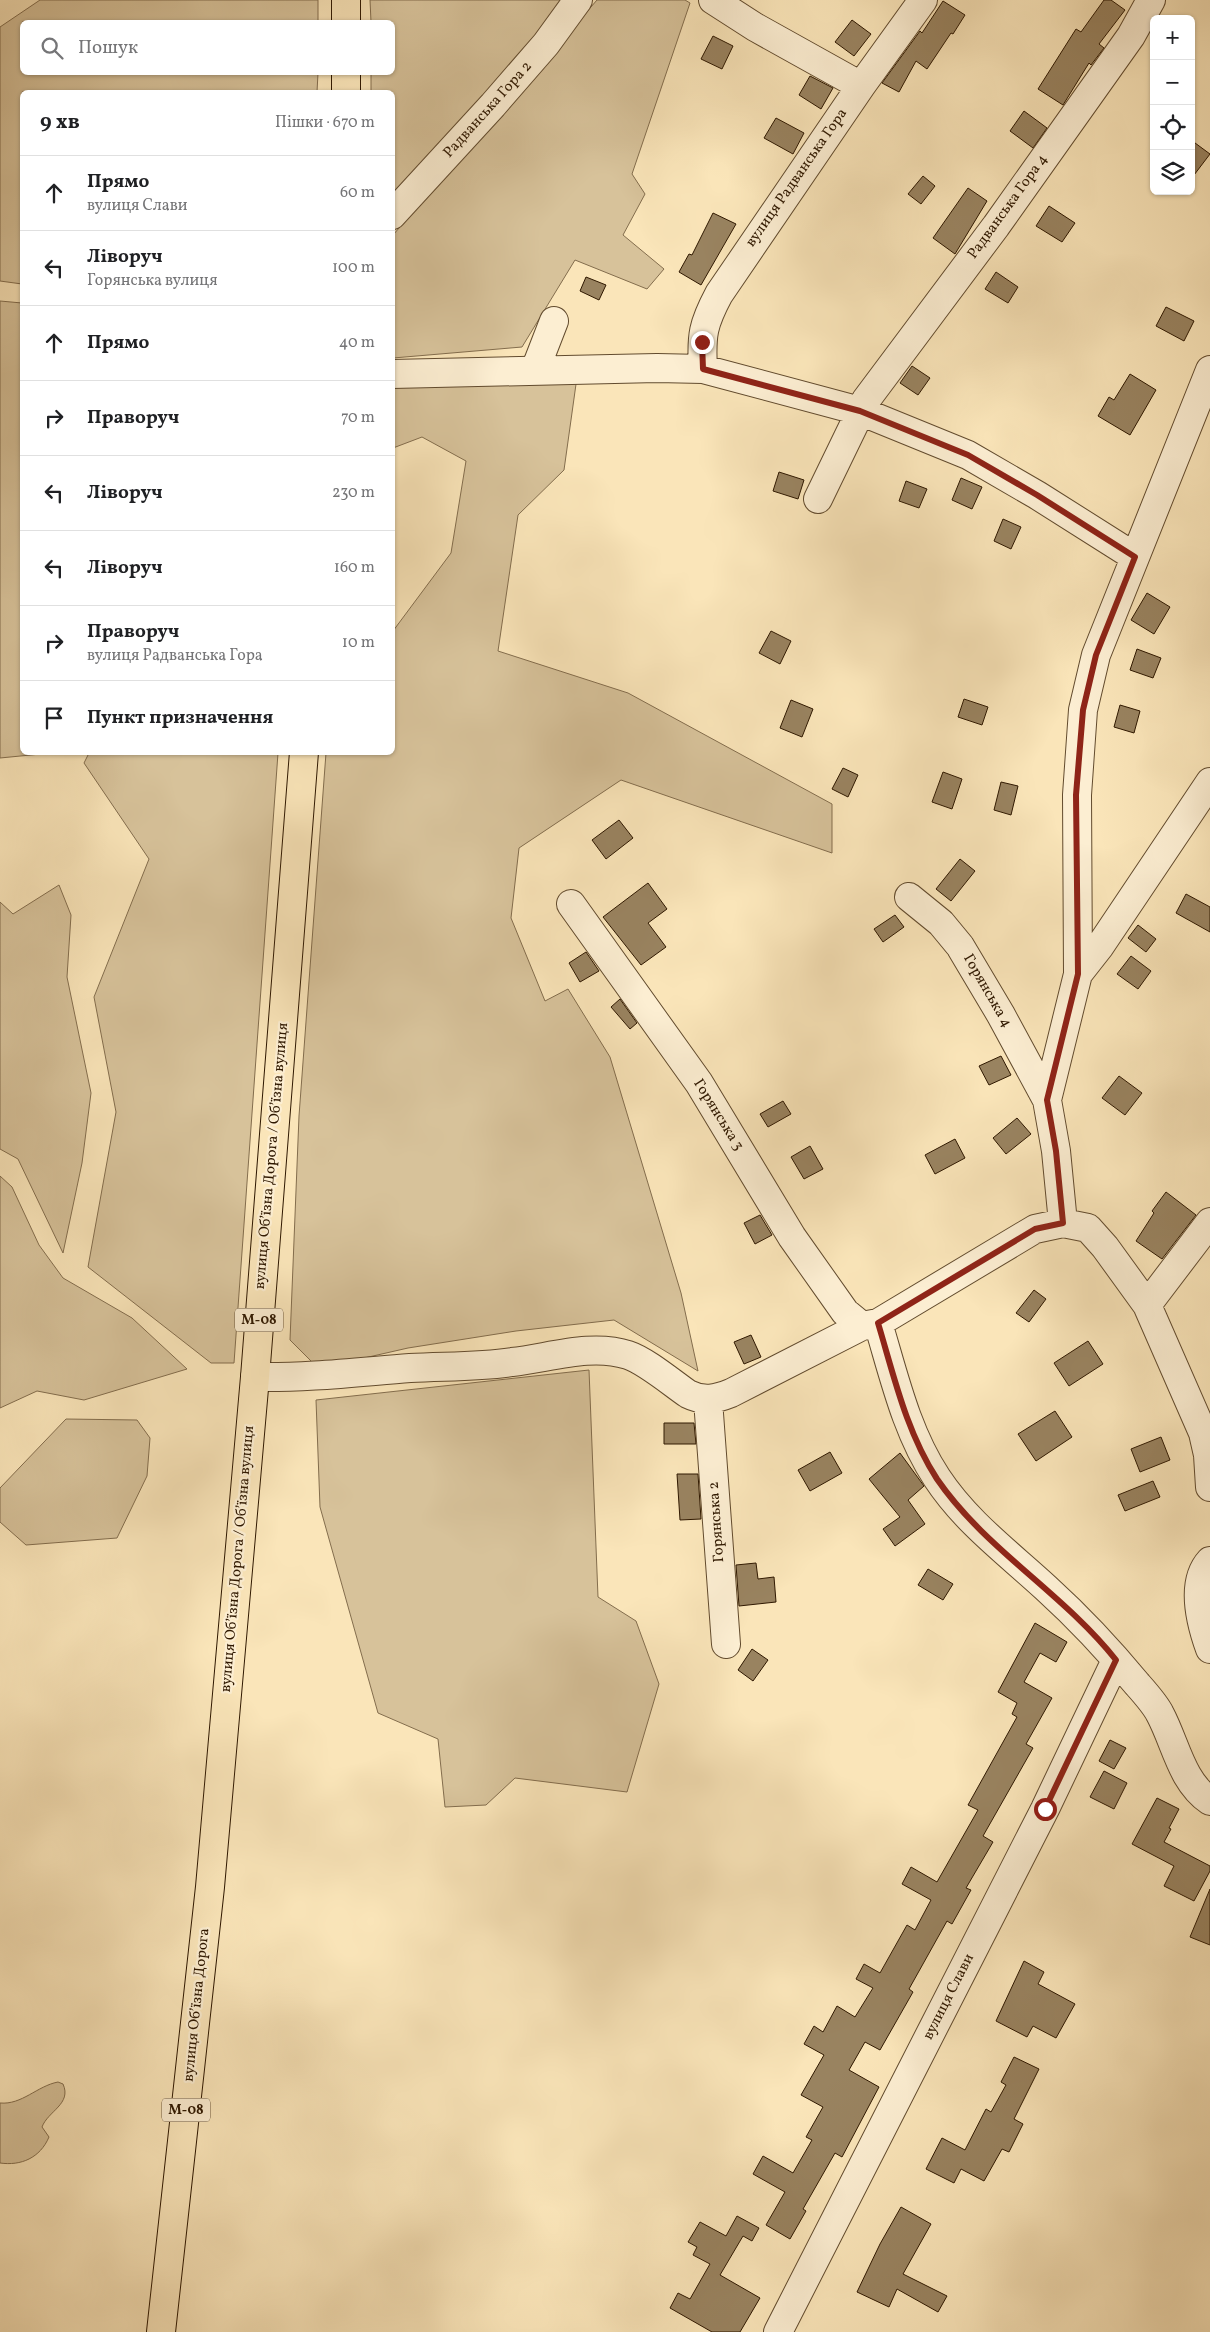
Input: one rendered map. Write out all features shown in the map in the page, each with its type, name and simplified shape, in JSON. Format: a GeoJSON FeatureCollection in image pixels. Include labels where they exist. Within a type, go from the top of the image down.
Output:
{"type":"FeatureCollection","features":[{"type":"Feature","properties":{"kind":"highway"},"geometry":{"type":"LineString","coordinates":[[346,0],[346,20]]}},
{"type":"Feature","properties":{"kind":"highway"},"geometry":{"type":"LineString","coordinates":[[346,75],[346,90]]}},
{"type":"Feature","properties":{"kind":"highway","name":"вулиця Обʼїзна Дорога / Обʼїзна вулиця"},"geometry":{"type":"LineString","coordinates":[[210,1887],[254,1377],[304,755]]}},
{"type":"Feature","properties":{"kind":"highway","name":"вулиця Обʼїзна Дорога"},"geometry":{"type":"LineString","coordinates":[[161,2332],[210,1887]]}},
{"type":"Feature","properties":{"kind":"street","name":"Радванська Гора 2"},"geometry":{"type":"LineString","coordinates":[[395,212],[546,44],[578,0]]}},
{"type":"Feature","properties":{"kind":"street"},"geometry":{"type":"LineString","coordinates":[[713,0],[755,27],[861,86]]}},
{"type":"Feature","properties":{"kind":"street","name":"вулиця Радванська Гора"},"geometry":{"type":"LineString","coordinates":[[703,369],[702,342],[705,320],[719,294],[861,86],[923,0]]}},
{"type":"Feature","properties":{"kind":"street","name":"Радванська Гора 4"},"geometry":{"type":"LineString","coordinates":[[818,499],[866,400],[1002,218],[1131,36],[1152,0]]}},
{"type":"Feature","properties":{"kind":"street"},"geometry":{"type":"LineString","coordinates":[[535,370],[554,320]]}},
{"type":"Feature","properties":{"kind":"street"},"geometry":{"type":"LineString","coordinates":[[395,374],[535,370],[703,369],[860,411],[968,455],[1037,495],[1135,557]]}},
{"type":"Feature","properties":{"kind":"street"},"geometry":{"type":"LineString","coordinates":[[1063,1223],[1056,1151],[1047,1100],[1078,974],[1076,795],[1083,710],[1096,655],[1210,370]]}},
{"type":"Feature","properties":{"kind":"street"},"geometry":{"type":"LineString","coordinates":[[1078,974],[1100,946],[1210,782]]}},
{"type":"Feature","properties":{"kind":"street","name":"Горянська 4"},"geometry":{"type":"LineString","coordinates":[[908,897],[941,923],[960,946],[1001,1015],[1047,1100]]}},
{"type":"Feature","properties":{"kind":"street","name":"Горянська 3"},"geometry":{"type":"LineString","coordinates":[[571,904],[699,1082],[792,1237],[845,1312],[870,1324]]}},
{"type":"Feature","properties":{"kind":"street"},"geometry":{"type":"LineString","coordinates":[[1147,1306],[1210,1222]]}},
{"type":"Feature","properties":{"kind":"street"},"geometry":{"type":"LineString","coordinates":[[254,1377],[300,1378],[411,1368],[511,1363],[584,1351],[606,1351],[627,1355],[640,1360],[688,1394],[708,1400],[731,1393],[870,1324],[1035,1229],[1063,1223],[1088,1228],[1106,1247],[1147,1306],[1203,1434],[1208,1455],[1210,1487]]}},
{"type":"Feature","properties":{"kind":"street"},"geometry":{"type":"LineString","coordinates":[[870,1324],[903,1410],[916,1439],[937,1477],[981,1531],[1047,1588],[1089,1629],[1116,1660],[1160,1713],[1190,1783],[1201,1795],[1210,1801]]}},
{"type":"Feature","properties":{"kind":"street","name":"Горянська 2"},"geometry":{"type":"LineString","coordinates":[[708,1400],[726,1644]]}},
{"type":"Feature","properties":{"kind":"street"},"geometry":{"type":"LineString","coordinates":[[1210,1561],[1205,1567],[1199,1591],[1202,1626],[1210,1649]]}},
{"type":"Feature","properties":{"kind":"street","name":"вулиця Слави"},"geometry":{"type":"LineString","coordinates":[[778,2332],[1045,1809],[1116,1660]]}},
{"type":"Feature","properties":{"kind":"shaded area"},"geometry":{"type":"Polygon","coordinates":[[[40,0],[318,0],[318,20],[20,20],[20,75],[318,75],[317,90],[20,90],[20,284],[0,281],[0,27],[40,0]]]}},
{"type":"Feature","properties":{"kind":"shaded area"},"geometry":{"type":"Polygon","coordinates":[[[370,0],[565,0],[522,58],[395,195],[395,90],[371,90],[371,75],[395,75],[395,20],[371,20],[370,0]]]}},
{"type":"Feature","properties":{"kind":"shaded area"},"geometry":{"type":"Polygon","coordinates":[[[597,0],[685,0],[690,3],[632,174],[645,194],[623,235],[664,269],[647,289],[575,260],[522,347],[395,358],[395,233],[597,0]]]}},
{"type":"Feature","properties":{"kind":"shaded area"},"geometry":{"type":"Polygon","coordinates":[[[0,301],[20,303],[20,755],[31,755],[0,758],[0,301]]]}},
{"type":"Feature","properties":{"kind":"shaded area"},"geometry":{"type":"Polygon","coordinates":[[[577,377],[564,470],[518,515],[498,651],[628,693],[832,804],[832,853],[621,780],[519,848],[511,918],[545,1001],[568,989],[610,1057],[681,1293],[698,1371],[614,1320],[516,1331],[408,1348],[351,1361],[313,1363],[290,1340],[299,1116],[326,755],[395,755],[395,628],[451,553],[466,461],[422,437],[395,447],[395,382],[577,377]]]}},
{"type":"Feature","properties":{"kind":"shaded area"},"geometry":{"type":"Polygon","coordinates":[[[88,755],[278,755],[234,1363],[211,1363],[88,1267],[116,1112],[94,997],[149,859],[84,763],[88,755]]]}},
{"type":"Feature","properties":{"kind":"shaded area"},"geometry":{"type":"Polygon","coordinates":[[[59,885],[71,915],[67,977],[91,1093],[82,1163],[63,1253],[18,1159],[0,1149],[0,902],[13,914],[59,885]]]}},
{"type":"Feature","properties":{"kind":"shaded area"},"geometry":{"type":"Polygon","coordinates":[[[0,1176],[12,1187],[39,1245],[63,1278],[132,1318],[187,1369],[84,1400],[37,1391],[0,1408],[0,1176]]]}},
{"type":"Feature","properties":{"kind":"shaded area"},"geometry":{"type":"Polygon","coordinates":[[[589,1370],[598,1597],[636,1621],[659,1684],[627,1792],[515,1778],[486,1805],[445,1807],[438,1739],[378,1713],[320,1507],[316,1400],[589,1370]]]}},
{"type":"Feature","properties":{"kind":"shaded area"},"geometry":{"type":"Polygon","coordinates":[[[66,1419],[137,1420],[150,1438],[147,1476],[117,1538],[26,1545],[0,1522],[0,1488],[66,1419]]]}},
{"type":"Feature","properties":{"kind":"shaded area"},"geometry":{"type":"Polygon","coordinates":[[[58,2082],[63,2084],[64,2097],[42,2127],[49,2137],[45,2144],[35,2155],[22,2162],[0,2163],[0,2103],[15,2101],[58,2082]]]}},
{"type":"Feature","properties":{"kind":"building"},"geometry":{"type":"Polygon","coordinates":[[[1104,0],[1111,0],[1125,10],[1099,44],[1104,48],[1091,65],[1089,63],[1063,105],[1038,89],[1076,29],[1081,32],[1104,0]]]}},
{"type":"Feature","properties":{"kind":"building"},"geometry":{"type":"Polygon","coordinates":[[[943,1],[965,15],[927,69],[916,61],[899,92],[882,83],[920,31],[922,33],[943,1]]]}},
{"type":"Feature","properties":{"kind":"building"},"geometry":{"type":"Polygon","coordinates":[[[852,20],[871,34],[854,56],[835,42],[852,20]]]}},
{"type":"Feature","properties":{"kind":"building"},"geometry":{"type":"Polygon","coordinates":[[[713,36],[733,46],[722,69],[701,59],[713,36]]]}},
{"type":"Feature","properties":{"kind":"building"},"geometry":{"type":"Polygon","coordinates":[[[810,76],[833,88],[821,109],[799,95],[810,76]]]}},
{"type":"Feature","properties":{"kind":"building"},"geometry":{"type":"Polygon","coordinates":[[[1024,111],[1047,128],[1033,148],[1010,131],[1024,111]]]}},
{"type":"Feature","properties":{"kind":"building"},"geometry":{"type":"Polygon","coordinates":[[[776,118],[804,133],[793,154],[764,138],[776,118]]]}},
{"type":"Feature","properties":{"kind":"building"},"geometry":{"type":"Polygon","coordinates":[[[1195,143],[1210,154],[1195,174],[1195,143]]]}},
{"type":"Feature","properties":{"kind":"building"},"geometry":{"type":"Polygon","coordinates":[[[923,176],[935,186],[921,204],[908,194],[923,176]]]}},
{"type":"Feature","properties":{"kind":"building"},"geometry":{"type":"Polygon","coordinates":[[[968,188],[987,201],[955,254],[933,238],[968,188]]]}},
{"type":"Feature","properties":{"kind":"building"},"geometry":{"type":"Polygon","coordinates":[[[1049,206],[1075,223],[1062,242],[1036,226],[1049,206]]]}},
{"type":"Feature","properties":{"kind":"building"},"geometry":{"type":"Polygon","coordinates":[[[713,213],[736,224],[701,285],[679,272],[689,254],[692,255],[713,213]]]}},
{"type":"Feature","properties":{"kind":"building"},"geometry":{"type":"Polygon","coordinates":[[[996,272],[1018,287],[1008,303],[985,289],[996,272]]]}},
{"type":"Feature","properties":{"kind":"building"},"geometry":{"type":"Polygon","coordinates":[[[586,277],[606,285],[599,300],[580,291],[586,277]]]}},
{"type":"Feature","properties":{"kind":"building"},"geometry":{"type":"Polygon","coordinates":[[[1166,307],[1194,321],[1184,341],[1156,326],[1166,307]]]}},
{"type":"Feature","properties":{"kind":"building"},"geometry":{"type":"Polygon","coordinates":[[[912,366],[930,378],[918,395],[900,383],[912,366]]]}},
{"type":"Feature","properties":{"kind":"building"},"geometry":{"type":"Polygon","coordinates":[[[1130,374],[1156,390],[1130,435],[1098,416],[1109,397],[1114,400],[1130,374]]]}},
{"type":"Feature","properties":{"kind":"building"},"geometry":{"type":"Polygon","coordinates":[[[779,472],[804,480],[798,499],[773,491],[779,472]]]}},
{"type":"Feature","properties":{"kind":"building"},"geometry":{"type":"Polygon","coordinates":[[[961,478],[982,487],[972,509],[952,500],[961,478]]]}},
{"type":"Feature","properties":{"kind":"building"},"geometry":{"type":"Polygon","coordinates":[[[906,481],[927,489],[919,508],[899,501],[906,481]]]}},
{"type":"Feature","properties":{"kind":"building"},"geometry":{"type":"Polygon","coordinates":[[[1003,519],[1021,527],[1011,549],[994,541],[1003,519]]]}},
{"type":"Feature","properties":{"kind":"building"},"geometry":{"type":"Polygon","coordinates":[[[1147,593],[1170,607],[1154,634],[1131,620],[1147,593]]]}},
{"type":"Feature","properties":{"kind":"building"},"geometry":{"type":"Polygon","coordinates":[[[771,631],[791,641],[780,664],[759,653],[771,631]]]}},
{"type":"Feature","properties":{"kind":"building"},"geometry":{"type":"Polygon","coordinates":[[[1137,649],[1161,658],[1153,678],[1130,670],[1137,649]]]}},
{"type":"Feature","properties":{"kind":"building"},"geometry":{"type":"Polygon","coordinates":[[[964,699],[988,707],[982,725],[958,717],[964,699]]]}},
{"type":"Feature","properties":{"kind":"building"},"geometry":{"type":"Polygon","coordinates":[[[791,700],[813,709],[802,737],[780,728],[791,700]]]}},
{"type":"Feature","properties":{"kind":"building"},"geometry":{"type":"Polygon","coordinates":[[[1120,705],[1140,711],[1134,733],[1114,727],[1120,705]]]}},
{"type":"Feature","properties":{"kind":"building"},"geometry":{"type":"Polygon","coordinates":[[[843,768],[858,775],[848,797],[832,789],[843,768]]]}},
{"type":"Feature","properties":{"kind":"building"},"geometry":{"type":"Polygon","coordinates":[[[943,772],[962,779],[952,809],[932,802],[943,772]]]}},
{"type":"Feature","properties":{"kind":"building"},"geometry":{"type":"Polygon","coordinates":[[[1001,782],[1018,786],[1011,815],[994,810],[1001,782]]]}},
{"type":"Feature","properties":{"kind":"building"},"geometry":{"type":"Polygon","coordinates":[[[619,820],[633,838],[606,859],[592,840],[619,820]]]}},
{"type":"Feature","properties":{"kind":"building"},"geometry":{"type":"Polygon","coordinates":[[[960,859],[975,871],[951,901],[936,889],[960,859]]]}},
{"type":"Feature","properties":{"kind":"building"},"geometry":{"type":"Polygon","coordinates":[[[648,883],[667,909],[648,923],[666,947],[641,965],[603,917],[648,883]]]}},
{"type":"Feature","properties":{"kind":"building"},"geometry":{"type":"Polygon","coordinates":[[[1186,894],[1210,907],[1210,932],[1176,913],[1186,894]]]}},
{"type":"Feature","properties":{"kind":"building"},"geometry":{"type":"Polygon","coordinates":[[[895,915],[904,927],[883,942],[874,929],[895,915]]]}},
{"type":"Feature","properties":{"kind":"building"},"geometry":{"type":"Polygon","coordinates":[[[1138,925],[1156,939],[1146,952],[1128,938],[1138,925]]]}},
{"type":"Feature","properties":{"kind":"building"},"geometry":{"type":"Polygon","coordinates":[[[586,952],[599,971],[580,982],[569,963],[586,952]]]}},
{"type":"Feature","properties":{"kind":"building"},"geometry":{"type":"Polygon","coordinates":[[[1131,956],[1151,971],[1138,989],[1117,974],[1131,956]]]}},
{"type":"Feature","properties":{"kind":"building"},"geometry":{"type":"Polygon","coordinates":[[[620,999],[637,1023],[630,1029],[611,1007],[620,999]]]}},
{"type":"Feature","properties":{"kind":"building"},"geometry":{"type":"Polygon","coordinates":[[[1001,1056],[1011,1075],[989,1085],[979,1066],[1001,1056]]]}},
{"type":"Feature","properties":{"kind":"building"},"geometry":{"type":"Polygon","coordinates":[[[1119,1076],[1142,1093],[1125,1115],[1102,1098],[1119,1076]]]}},
{"type":"Feature","properties":{"kind":"building"},"geometry":{"type":"Polygon","coordinates":[[[783,1101],[791,1114],[768,1127],[760,1114],[783,1101]]]}},
{"type":"Feature","properties":{"kind":"building"},"geometry":{"type":"Polygon","coordinates":[[[1017,1118],[1031,1134],[1006,1154],[993,1138],[1017,1118]]]}},
{"type":"Feature","properties":{"kind":"building"},"geometry":{"type":"Polygon","coordinates":[[[955,1139],[965,1158],[935,1174],[925,1155],[955,1139]]]}},
{"type":"Feature","properties":{"kind":"building"},"geometry":{"type":"Polygon","coordinates":[[[810,1146],[823,1169],[804,1179],[791,1157],[810,1146]]]}},
{"type":"Feature","properties":{"kind":"building"},"geometry":{"type":"Polygon","coordinates":[[[1166,1192],[1196,1215],[1162,1259],[1136,1241],[1154,1213],[1152,1211],[1166,1192]]]}},
{"type":"Feature","properties":{"kind":"building"},"geometry":{"type":"Polygon","coordinates":[[[760,1215],[772,1235],[755,1244],[744,1223],[760,1215]]]}},
{"type":"Feature","properties":{"kind":"building"},"geometry":{"type":"Polygon","coordinates":[[[1034,1290],[1046,1299],[1029,1322],[1016,1313],[1034,1290]]]}},
{"type":"Feature","properties":{"kind":"building"},"geometry":{"type":"Polygon","coordinates":[[[751,1335],[761,1357],[744,1364],[734,1342],[751,1335]]]}},
{"type":"Feature","properties":{"kind":"building"},"geometry":{"type":"Polygon","coordinates":[[[1088,1341],[1103,1364],[1069,1386],[1054,1363],[1088,1341]]]}},
{"type":"Feature","properties":{"kind":"building"},"geometry":{"type":"Polygon","coordinates":[[[1055,1411],[1072,1437],[1036,1461],[1018,1434],[1055,1411]]]}},
{"type":"Feature","properties":{"kind":"building"},"geometry":{"type":"Polygon","coordinates":[[[664,1423],[694,1423],[696,1444],[664,1444],[664,1423]]]}},
{"type":"Feature","properties":{"kind":"building"},"geometry":{"type":"Polygon","coordinates":[[[1161,1437],[1170,1460],[1140,1472],[1131,1449],[1161,1437]]]}},
{"type":"Feature","properties":{"kind":"building"},"geometry":{"type":"Polygon","coordinates":[[[830,1452],[842,1473],[810,1491],[798,1470],[830,1452]]]}},
{"type":"Feature","properties":{"kind":"building"},"geometry":{"type":"Polygon","coordinates":[[[900,1453],[924,1486],[908,1500],[925,1524],[895,1546],[883,1529],[900,1517],[869,1479],[900,1453]]]}},
{"type":"Feature","properties":{"kind":"building"},"geometry":{"type":"Polygon","coordinates":[[[677,1474],[698,1474],[701,1519],[680,1520],[677,1474]]]}},
{"type":"Feature","properties":{"kind":"building"},"geometry":{"type":"Polygon","coordinates":[[[1153,1481],[1160,1497],[1125,1511],[1118,1495],[1153,1481]]]}},
{"type":"Feature","properties":{"kind":"building"},"geometry":{"type":"Polygon","coordinates":[[[756,1563],[758,1579],[774,1577],[776,1602],[739,1606],[736,1565],[756,1563]]]}},
{"type":"Feature","properties":{"kind":"building"},"geometry":{"type":"Polygon","coordinates":[[[928,1569],[953,1584],[943,1600],[918,1585],[928,1569]]]}},
{"type":"Feature","properties":{"kind":"building"},"geometry":{"type":"Polygon","coordinates":[[[1035,1623],[1067,1642],[1056,1662],[1040,1653],[1024,1682],[1052,1698],[1026,1744],[1033,1748],[983,1836],[993,1842],[966,1888],[971,1890],[952,1924],[947,1921],[909,1989],[913,1992],[880,2050],[865,2042],[849,2070],[879,2087],[842,2157],[835,2153],[803,2209],[806,2211],[790,2239],[766,2225],[785,2192],[753,2174],[763,2156],[793,2173],[812,2140],[806,2137],[823,2107],[801,2095],[824,2055],[804,2044],[814,2026],[823,2032],[837,2006],[855,2017],[873,1988],[856,1979],[864,1964],[880,1973],[907,1925],[915,1930],[931,1900],[902,1884],[911,1867],[937,1882],[978,1810],[968,1805],[1017,1717],[1012,1714],[1017,1703],[998,1692],[1035,1623]]]}},
{"type":"Feature","properties":{"kind":"building"},"geometry":{"type":"Polygon","coordinates":[[[752,1649],[768,1660],[753,1681],[738,1670],[752,1649]]]}},
{"type":"Feature","properties":{"kind":"building"},"geometry":{"type":"Polygon","coordinates":[[[1110,1740],[1126,1748],[1114,1769],[1099,1761],[1110,1740]]]}},
{"type":"Feature","properties":{"kind":"building"},"geometry":{"type":"Polygon","coordinates":[[[1104,1771],[1127,1783],[1114,1809],[1090,1797],[1104,1771]]]}},
{"type":"Feature","properties":{"kind":"building"},"geometry":{"type":"Polygon","coordinates":[[[1157,1798],[1179,1809],[1164,1842],[1210,1866],[1210,1871],[1194,1901],[1164,1886],[1174,1866],[1132,1844],[1157,1798]]]}},
{"type":"Feature","properties":{"kind":"building"},"geometry":{"type":"Polygon","coordinates":[[[1210,1889],[1210,1945],[1190,1937],[1210,1889]]]}},
{"type":"Feature","properties":{"kind":"building"},"geometry":{"type":"Polygon","coordinates":[[[1024,1961],[1044,1972],[1038,1984],[1075,2004],[1056,2038],[1033,2026],[1027,2037],[996,2021],[1024,1961]]]}},
{"type":"Feature","properties":{"kind":"building"},"geometry":{"type":"Polygon","coordinates":[[[1014,2057],[1039,2069],[1014,2119],[1023,2124],[1009,2152],[1002,2149],[984,2181],[961,2169],[954,2183],[926,2169],[942,2138],[965,2150],[986,2109],[991,2112],[1006,2085],[1001,2082],[1014,2057]]]}},
{"type":"Feature","properties":{"kind":"building"},"geometry":{"type":"Polygon","coordinates":[[[901,2207],[931,2224],[903,2274],[947,2296],[938,2312],[897,2289],[889,2307],[857,2292],[880,2244],[901,2207]]]}},
{"type":"Feature","properties":{"kind":"building"},"geometry":{"type":"Polygon","coordinates":[[[737,2216],[759,2228],[752,2241],[743,2236],[720,2275],[760,2298],[740,2332],[712,2332],[670,2308],[678,2293],[690,2299],[710,2264],[693,2255],[697,2247],[688,2242],[700,2222],[726,2236],[737,2216]]]}},
{"type":"Feature","properties":{"kind":"route"},"geometry":{"type":"LineString","coordinates":[[702,342],[703,369],[860,411],[968,455],[1037,495],[1135,557],[1096,655],[1083,710],[1076,795],[1076,943],[1078,974],[1047,1100],[1056,1151],[1063,1223],[1035,1229],[878,1323],[903,1410],[916,1439],[937,1477],[952,1498],[981,1531],[1047,1588],[1089,1629],[1116,1660],[1099,1692],[1045,1809]]}}]}
